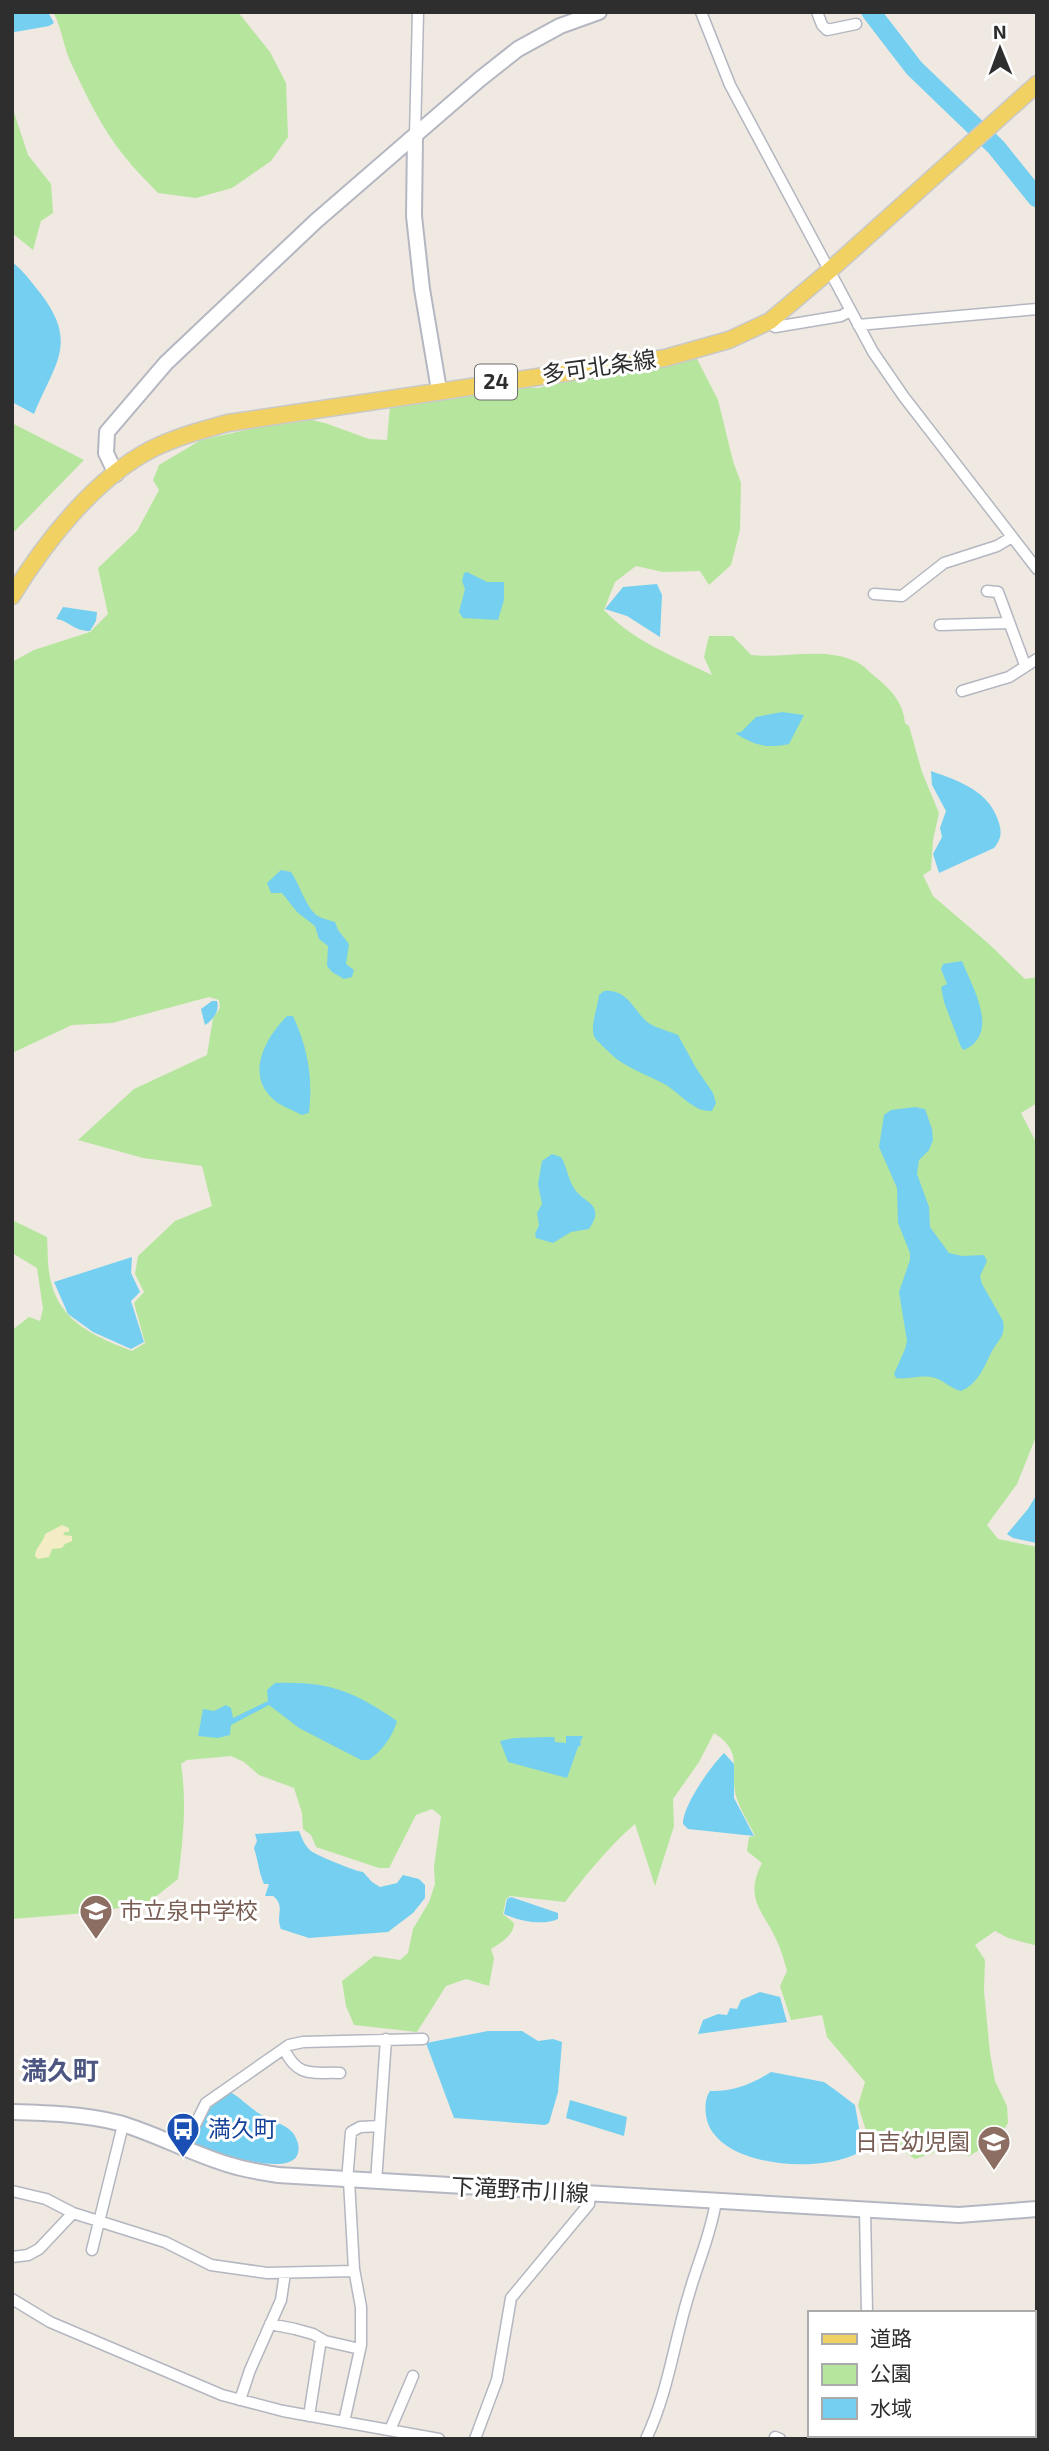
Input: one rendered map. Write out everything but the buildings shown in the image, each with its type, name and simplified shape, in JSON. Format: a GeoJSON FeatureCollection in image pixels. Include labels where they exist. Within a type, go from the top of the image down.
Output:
{"type":"FeatureCollection","features":[{"type":"Feature","properties":{"kind":"main road"},"geometry":{"type":"LineString","coordinates":[[116,474],[106,453],[107,432],[166,363],[317,221],[517,49],[560,26],[598,12]]}},
{"type":"Feature","properties":{"kind":"main road","name":"多可北条線"},"geometry":{"type":"LineString","coordinates":[[12,596],[54,534],[88,498],[150,450],[186,435],[228,423],[665,358],[729,340],[770,321],[1037,84]]}},
{"type":"Feature","properties":{"kind":"main road"},"geometry":{"type":"LineString","coordinates":[[415,136],[414,216],[422,289],[439,390]]}},
{"type":"Feature","properties":{"kind":"main road","name":"下滝野市川線"},"geometry":{"type":"LineString","coordinates":[[12,2112],[67,2114],[123,2125],[232,2166],[278,2175],[959,2215],[1037,2209]]}},
{"type":"Feature","properties":{"kind":"street"},"geometry":{"type":"LineString","coordinates":[[415,136],[418,12]]}},
{"type":"Feature","properties":{"kind":"street"},"geometry":{"type":"LineString","coordinates":[[701,12],[730,85],[858,325],[904,397],[1037,569]]}},
{"type":"Feature","properties":{"kind":"street"},"geometry":{"type":"LineString","coordinates":[[817,12],[827,30],[856,24]]}},
{"type":"Feature","properties":{"kind":"street"},"geometry":{"type":"LineString","coordinates":[[858,325],[1037,309]]}},
{"type":"Feature","properties":{"kind":"street"},"geometry":{"type":"LineString","coordinates":[[770,321],[775,327],[841,316],[850,311]]}},
{"type":"Feature","properties":{"kind":"street"},"geometry":{"type":"LineString","coordinates":[[874,594],[902,596],[944,563],[997,546],[1012,537]]}},
{"type":"Feature","properties":{"kind":"street"},"geometry":{"type":"LineString","coordinates":[[987,591],[998,592],[1025,665]]}},
{"type":"Feature","properties":{"kind":"street"},"geometry":{"type":"LineString","coordinates":[[940,625],[1009,622]]}},
{"type":"Feature","properties":{"kind":"street"},"geometry":{"type":"LineString","coordinates":[[962,691],[1009,677],[1037,659]]}},
{"type":"Feature","properties":{"kind":"street"},"geometry":{"type":"LineString","coordinates":[[376,2182],[386,2039]]}},
{"type":"Feature","properties":{"kind":"street"},"geometry":{"type":"LineString","coordinates":[[183,2148],[206,2103],[284,2049],[303,2042],[423,2039]]}},
{"type":"Feature","properties":{"kind":"street"},"geometry":{"type":"LineString","coordinates":[[284,2049],[294,2067],[304,2071],[340,2073]]}},
{"type":"Feature","properties":{"kind":"street"},"geometry":{"type":"LineString","coordinates":[[92,2250],[123,2125]]}},
{"type":"Feature","properties":{"kind":"street"},"geometry":{"type":"LineString","coordinates":[[344,2422],[360,2349],[361,2307],[354,2271],[348,2181],[351,2133],[360,2127],[380,2126]]}},
{"type":"Feature","properties":{"kind":"street"},"geometry":{"type":"LineString","coordinates":[[12,2191],[46,2199],[73,2213],[165,2242],[211,2265],[285,2273],[354,2271]]}},
{"type":"Feature","properties":{"kind":"street"},"geometry":{"type":"LineString","coordinates":[[475,2439],[497,2380],[511,2298],[589,2204],[590,2194]]}},
{"type":"Feature","properties":{"kind":"street"},"geometry":{"type":"LineString","coordinates":[[646,2439],[661,2404],[689,2294],[712,2229],[716,2201]]}},
{"type":"Feature","properties":{"kind":"street"},"geometry":{"type":"LineString","coordinates":[[864,2210],[867,2311]]}},
{"type":"Feature","properties":{"kind":"street"},"geometry":{"type":"LineString","coordinates":[[12,2258],[28,2255],[38,2249],[73,2213]]}},
{"type":"Feature","properties":{"kind":"street"},"geometry":{"type":"LineString","coordinates":[[240,2400],[250,2370],[281,2300],[285,2273]]}},
{"type":"Feature","properties":{"kind":"street"},"geometry":{"type":"LineString","coordinates":[[12,2299],[60,2327],[222,2395],[388,2433],[439,2439]]}},
{"type":"Feature","properties":{"kind":"street"},"geometry":{"type":"LineString","coordinates":[[270,2324],[360,2349]]}},
{"type":"Feature","properties":{"kind":"street"},"geometry":{"type":"LineString","coordinates":[[309,2416],[321,2339]]}},
{"type":"Feature","properties":{"kind":"street"},"geometry":{"type":"LineString","coordinates":[[388,2433],[412,2376]]}},
{"type":"Feature","properties":{"kind":"green space"},"geometry":{"type":"Polygon","coordinates":[[[53,12],[238,12],[270,52],[286,83],[288,137],[271,161],[232,188],[196,198],[158,193],[129,162],[102,123],[71,63],[53,12]]]}},
{"type":"Feature","properties":{"kind":"green space"},"geometry":{"type":"Polygon","coordinates":[[[12,106],[28,155],[51,184],[53,213],[41,221],[33,250],[12,233],[12,106]]]}},
{"type":"Feature","properties":{"kind":"green space"},"geometry":{"type":"Polygon","coordinates":[[[696,357],[718,400],[741,483],[740,530],[731,565],[709,585],[700,571],[663,572],[636,566],[615,582],[604,610],[641,639],[712,675],[704,657],[709,636],[733,636],[751,655],[831,655],[844,657],[865,668],[900,704],[922,772],[939,813],[933,840],[931,870],[923,875],[933,896],[1025,979],[1037,977],[1037,1103],[1021,1113],[1037,1144],[1037,1434],[1017,1484],[987,1525],[998,1539],[1037,1547],[1037,1944],[1008,1938],[995,1931],[975,1945],[985,1960],[984,1991],[990,2053],[995,2081],[1007,2106],[1008,2123],[997,2140],[969,2156],[945,2149],[915,2159],[891,2143],[867,2134],[858,2105],[865,2082],[827,2037],[822,2015],[791,2020],[780,1986],[787,1971],[785,1963],[755,1895],[757,1875],[762,1863],[747,1851],[749,1837],[755,1836],[736,1796],[734,1762],[730,1747],[714,1733],[699,1762],[673,1799],[674,1826],[655,1886],[635,1824],[607,1851],[565,1902],[510,1896],[506,1899],[503,1914],[514,1923],[506,1938],[491,1949],[494,1958],[489,1986],[466,1979],[446,1986],[417,2032],[354,2025],[346,2006],[342,1981],[374,1956],[400,1960],[408,1953],[413,1929],[429,1902],[435,1884],[434,1867],[441,1816],[432,1809],[416,1815],[389,1868],[379,1868],[316,1847],[311,1835],[303,1829],[302,1813],[294,1788],[259,1775],[244,1762],[231,1756],[187,1760],[181,1764],[184,1808],[178,1879],[149,1902],[98,1912],[12,1919],[12,1330],[29,1317],[40,1321],[43,1309],[37,1268],[12,1253],[12,1220],[47,1237],[51,1282],[63,1308],[72,1318],[93,1334],[132,1351],[145,1343],[134,1303],[144,1292],[135,1274],[138,1256],[175,1221],[212,1206],[202,1166],[143,1158],[78,1140],[134,1089],[207,1055],[213,1018],[220,1008],[219,1000],[209,997],[112,1023],[72,1025],[12,1053],[12,662],[34,650],[90,632],[108,614],[98,568],[137,531],[159,490],[153,480],[159,465],[201,440],[307,419],[369,439],[387,440],[390,405],[515,387],[538,388],[633,366],[656,368],[696,357]]]}},
{"type":"Feature","properties":{"kind":"green space"},"geometry":{"type":"Polygon","coordinates":[[[12,423],[84,460],[12,534],[12,423]]]}},
{"type":"Feature","properties":{"kind":"sand"},"geometry":{"type":"Polygon","coordinates":[[[62,1525],[69,1528],[69,1532],[63,1535],[72,1536],[72,1541],[62,1548],[52,1549],[49,1557],[38,1559],[35,1553],[45,1534],[62,1525]]]}},
{"type":"Feature","properties":{"kind":"water"},"geometry":{"type":"Polygon","coordinates":[[[12,12],[48,12],[54,23],[15,32],[12,30],[12,12]]]}},
{"type":"Feature","properties":{"kind":"water"},"geometry":{"type":"Polygon","coordinates":[[[12,262],[41,294],[59,327],[59,354],[34,414],[12,402],[12,262]]]}},
{"type":"Feature","properties":{"kind":"water"},"geometry":{"type":"Polygon","coordinates":[[[464,573],[487,582],[504,582],[504,600],[498,620],[463,618],[459,612],[465,589],[462,581],[464,573]]]}},
{"type":"Feature","properties":{"kind":"water"},"geometry":{"type":"Polygon","coordinates":[[[657,584],[662,595],[660,637],[627,616],[605,609],[623,587],[657,584]]]}},
{"type":"Feature","properties":{"kind":"water"},"geometry":{"type":"Polygon","coordinates":[[[63,607],[97,612],[96,621],[90,631],[56,619],[63,607]]]}},
{"type":"Feature","properties":{"kind":"water"},"geometry":{"type":"Polygon","coordinates":[[[782,712],[804,715],[789,744],[760,745],[735,733],[741,732],[756,717],[782,712]]]}},
{"type":"Feature","properties":{"kind":"water"},"geometry":{"type":"Polygon","coordinates":[[[931,771],[962,783],[981,795],[995,812],[1000,830],[994,848],[939,873],[933,854],[942,837],[940,828],[946,811],[932,785],[931,771]]]}},
{"type":"Feature","properties":{"kind":"water"},"geometry":{"type":"Polygon","coordinates":[[[281,870],[291,872],[314,913],[335,922],[349,944],[346,964],[354,970],[352,977],[344,979],[332,972],[327,966],[328,946],[319,939],[315,926],[297,912],[282,893],[271,893],[267,883],[281,870]]]}},
{"type":"Feature","properties":{"kind":"water"},"geometry":{"type":"Polygon","coordinates":[[[962,961],[977,996],[982,1021],[981,1033],[975,1042],[964,1050],[944,1002],[941,987],[947,984],[941,969],[943,964],[962,961]]]}},
{"type":"Feature","properties":{"kind":"water"},"geometry":{"type":"Polygon","coordinates":[[[604,991],[624,996],[647,1022],[678,1035],[713,1093],[716,1103],[712,1111],[693,1106],[666,1085],[623,1063],[596,1040],[593,1023],[599,995],[604,991]]]}},
{"type":"Feature","properties":{"kind":"water"},"geometry":{"type":"Polygon","coordinates":[[[212,1001],[217,1001],[217,1012],[205,1025],[201,1009],[212,1001]]]}},
{"type":"Feature","properties":{"kind":"water"},"geometry":{"type":"Polygon","coordinates":[[[287,1016],[293,1016],[308,1063],[309,1113],[302,1115],[273,1099],[260,1078],[266,1045],[287,1016]]]}},
{"type":"Feature","properties":{"kind":"water"},"geometry":{"type":"Polygon","coordinates":[[[915,1107],[925,1109],[932,1129],[933,1140],[929,1150],[919,1160],[917,1174],[929,1207],[930,1227],[949,1253],[962,1256],[984,1255],[987,1261],[980,1276],[982,1284],[1004,1326],[980,1374],[972,1384],[961,1391],[935,1378],[896,1378],[894,1374],[907,1341],[899,1292],[910,1253],[898,1223],[897,1188],[879,1147],[884,1115],[891,1110],[915,1107]]]}},
{"type":"Feature","properties":{"kind":"water"},"geometry":{"type":"Polygon","coordinates":[[[552,1154],[561,1157],[574,1188],[591,1204],[595,1214],[589,1229],[571,1232],[553,1243],[536,1238],[535,1234],[539,1225],[537,1213],[542,1204],[538,1184],[542,1161],[552,1154]]]}},
{"type":"Feature","properties":{"kind":"water"},"geometry":{"type":"Polygon","coordinates":[[[132,1257],[131,1273],[140,1292],[131,1301],[144,1342],[131,1349],[93,1332],[68,1314],[54,1282],[132,1257]]]}},
{"type":"Feature","properties":{"kind":"water"},"geometry":{"type":"Polygon","coordinates":[[[1037,1494],[1037,1543],[1013,1538],[1007,1534],[1037,1494]]]}},
{"type":"Feature","properties":{"kind":"water"},"geometry":{"type":"Polygon","coordinates":[[[275,1683],[310,1684],[340,1690],[367,1702],[397,1721],[395,1727],[386,1743],[369,1760],[361,1760],[299,1728],[269,1705],[231,1725],[230,1735],[218,1738],[198,1736],[203,1709],[214,1711],[226,1705],[231,1708],[233,1718],[268,1701],[267,1690],[275,1683]]]}},
{"type":"Feature","properties":{"kind":"water"},"geometry":{"type":"Polygon","coordinates":[[[566,1736],[583,1736],[567,1778],[508,1762],[500,1741],[554,1737],[555,1742],[566,1743],[566,1736]]]}},
{"type":"Feature","properties":{"kind":"water"},"geometry":{"type":"Polygon","coordinates":[[[724,1753],[734,1764],[734,1798],[754,1836],[688,1829],[683,1824],[688,1807],[705,1776],[724,1753]]]}},
{"type":"Feature","properties":{"kind":"water"},"geometry":{"type":"Polygon","coordinates":[[[299,1831],[311,1851],[363,1872],[380,1887],[397,1883],[403,1875],[419,1879],[425,1885],[425,1898],[413,1913],[388,1932],[309,1938],[281,1929],[279,1904],[273,1896],[265,1896],[269,1884],[264,1884],[261,1875],[254,1848],[257,1841],[255,1834],[299,1831]]]}},
{"type":"Feature","properties":{"kind":"water"},"geometry":{"type":"Polygon","coordinates":[[[511,1897],[558,1913],[558,1919],[531,1922],[504,1914],[507,1899],[511,1897]]]}},
{"type":"Feature","properties":{"kind":"water"},"geometry":{"type":"Polygon","coordinates":[[[760,1992],[780,1997],[787,2022],[698,2034],[703,2020],[718,2014],[727,2015],[730,2008],[737,2009],[741,2000],[760,1992]]]}},
{"type":"Feature","properties":{"kind":"water"},"geometry":{"type":"Polygon","coordinates":[[[488,2031],[522,2031],[538,2041],[553,2039],[562,2042],[558,2092],[549,2123],[545,2125],[454,2118],[426,2043],[488,2031]]]}},
{"type":"Feature","properties":{"kind":"water"},"geometry":{"type":"Polygon","coordinates":[[[771,2072],[824,2082],[838,2092],[855,2105],[861,2139],[869,2145],[854,2155],[807,2164],[754,2158],[731,2149],[714,2135],[706,2116],[708,2094],[710,2091],[742,2086],[771,2072]]]}},
{"type":"Feature","properties":{"kind":"water"},"geometry":{"type":"Polygon","coordinates":[[[230,2092],[293,2133],[299,2148],[292,2161],[266,2164],[232,2157],[192,2144],[206,2114],[230,2092]]]}},
{"type":"Feature","properties":{"kind":"water"},"geometry":{"type":"Polygon","coordinates":[[[570,2100],[627,2117],[624,2136],[566,2118],[570,2100]]]}},
{"type":"Feature","properties":{"kind":"water"},"geometry":{"type":"Polygon","coordinates":[[[1037,2366],[1037,2439],[1019,2439],[1035,2437],[1037,2366]]]}},
{"type":"Feature","properties":{"kind":"waterway"},"geometry":{"type":"LineString","coordinates":[[871,12],[914,68],[996,147],[1037,198]]}},
{"type":"Feature","properties":{"kind":"place","name":"市立泉中学校"},"geometry":{"type":"Point","coordinates":[96,1941]}},
{"type":"Feature","properties":{"kind":"place","name":"満久町"},"geometry":{"type":"Point","coordinates":[183,2159]}},
{"type":"Feature","properties":{"kind":"place","name":"日吉幼児園"},"geometry":{"type":"Point","coordinates":[994,2172]}},
{"type":"Feature","properties":{"kind":"district","name":"満久町"},"geometry":{"type":"Point","coordinates":[60,2071]}}]}
